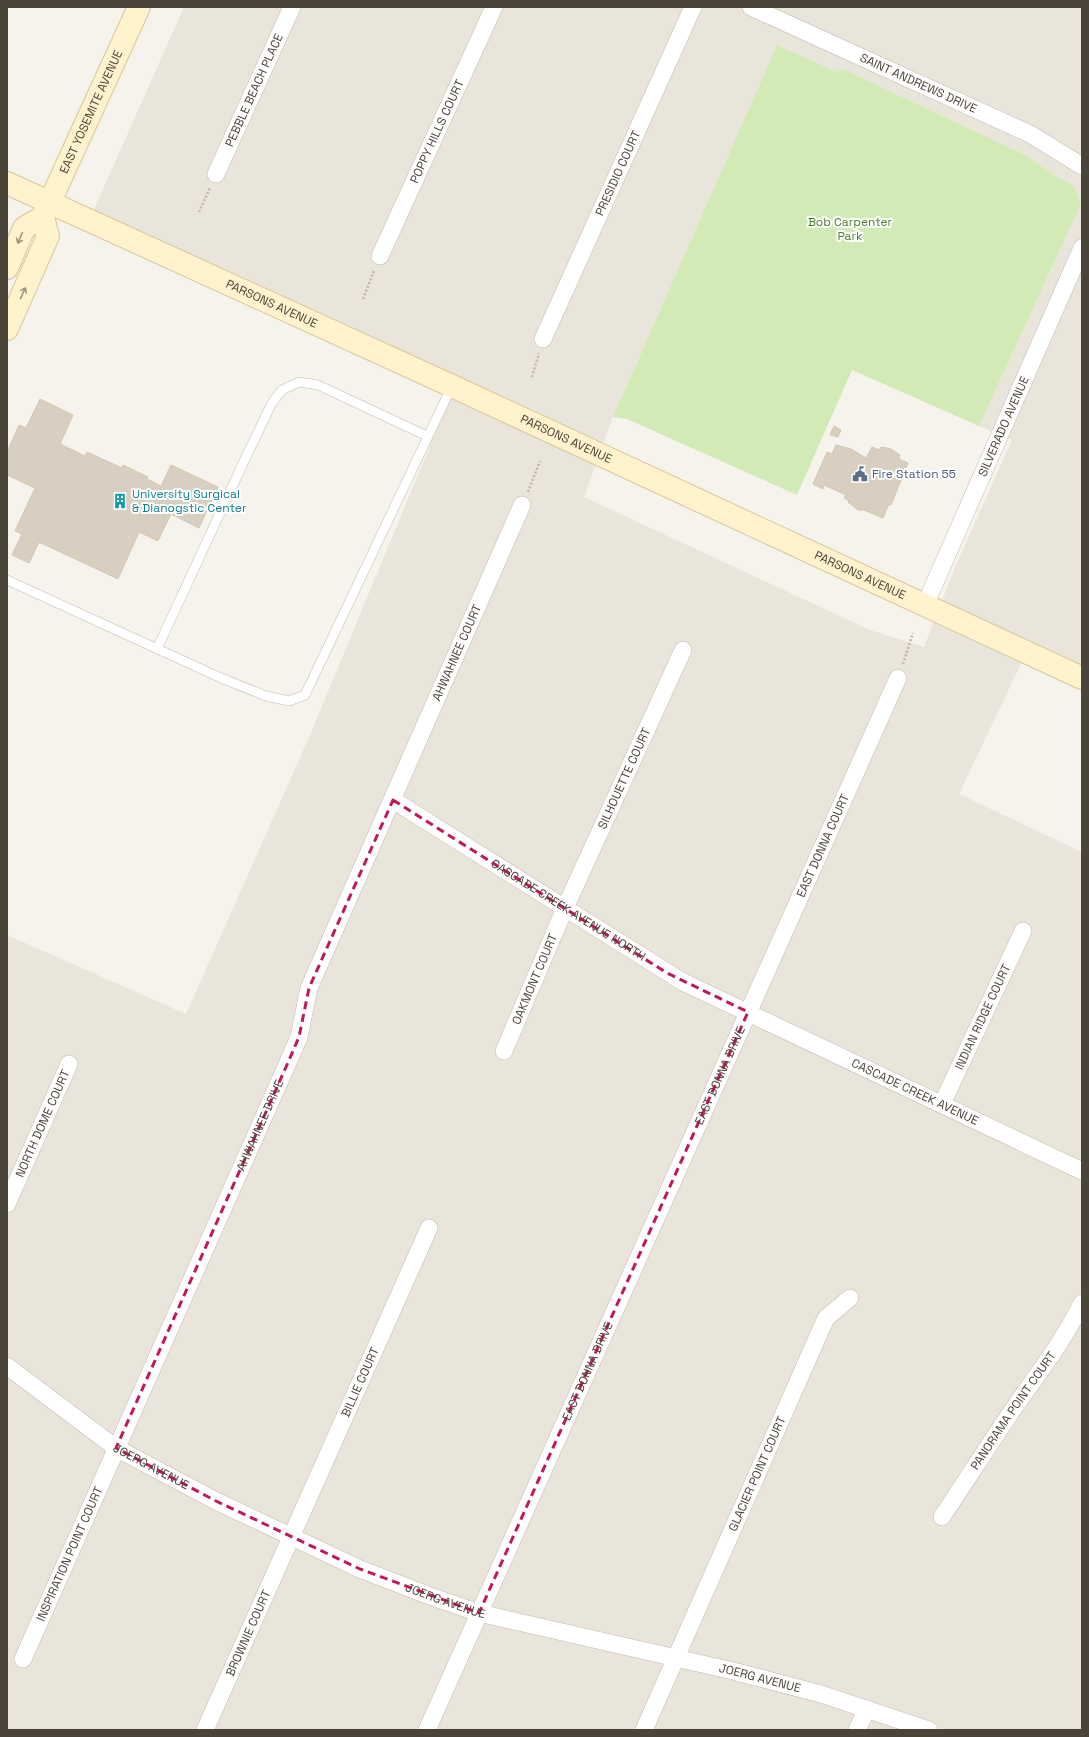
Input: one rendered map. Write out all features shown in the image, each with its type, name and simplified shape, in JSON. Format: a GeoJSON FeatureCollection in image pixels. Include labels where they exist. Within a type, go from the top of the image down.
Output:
{"type":"FeatureCollection","features":[{"type":"Feature","properties":{"kind":"street","name":"EAST YOSEMITE AVENUE"},"geometry":{"type":"LineString","coordinates":[[46,210],[139,7]]}},
{"type":"Feature","properties":{"kind":"street","name":"PEBBLE BEACH PLACE"},"geometry":{"type":"LineString","coordinates":[[216,174],[292,7]]}},
{"type":"Feature","properties":{"kind":"street","name":"POPPY HILLS COURT"},"geometry":{"type":"LineString","coordinates":[[380,256],[494,7]]}},
{"type":"Feature","properties":{"kind":"street","name":"PRESIDIO COURT"},"geometry":{"type":"LineString","coordinates":[[543,339],[693,7]]}},
{"type":"Feature","properties":{"kind":"street","name":"SAINT ANDREWS DRIVE"},"geometry":{"type":"LineString","coordinates":[[751,7],[1030,134],[1082,166]]}},
{"type":"Feature","properties":{"kind":"street","name":"PARSONS AVENUE"},"geometry":{"type":"LineString","coordinates":[[7,183],[46,210],[452,386],[1082,678]]}},
{"type":"Feature","properties":{"kind":"street"},"geometry":{"type":"LineString","coordinates":[[7,268],[24,228],[46,210]]}},
{"type":"Feature","properties":{"kind":"street"},"geometry":{"type":"LineString","coordinates":[[7,329],[48,236],[46,210]]}},
{"type":"Feature","properties":{"kind":"street","name":"SILVERADO AVENUE"},"geometry":{"type":"LineString","coordinates":[[925,605],[1082,248]]}},
{"type":"Feature","properties":{"kind":"street","name":"AHWAHNEE COURT"},"geometry":{"type":"LineString","coordinates":[[393,800],[522,505]]}},
{"type":"Feature","properties":{"kind":"street","name":"SILHOUETTE COURT"},"geometry":{"type":"LineString","coordinates":[[565,908],[683,650]]}},
{"type":"Feature","properties":{"kind":"street","name":"EAST DONNA COURT"},"geometry":{"type":"LineString","coordinates":[[748,1012],[898,678]]}},
{"type":"Feature","properties":{"kind":"street","name":"CASCADE CREEK AVENUE NORTH"},"geometry":{"type":"LineString","coordinates":[[393,800],[672,976],[748,1012]]}},
{"type":"Feature","properties":{"kind":"street","name":"AHWAHNEE DRIVE"},"geometry":{"type":"LineString","coordinates":[[116,1448],[299,1037],[309,988],[393,800]]}},
{"type":"Feature","properties":{"kind":"street","name":"OAKMONT COURT"},"geometry":{"type":"LineString","coordinates":[[504,1051],[565,908]]}},
{"type":"Feature","properties":{"kind":"street","name":"INDIAN RIDGE COURT"},"geometry":{"type":"LineString","coordinates":[[942,1104],[1023,931]]}},
{"type":"Feature","properties":{"kind":"street","name":"CASCADE CREEK AVENUE"},"geometry":{"type":"LineString","coordinates":[[748,1012],[1082,1171]]}},
{"type":"Feature","properties":{"kind":"street","name":"EAST DONNA DRIVE"},"geometry":{"type":"LineString","coordinates":[[427,1730],[748,1012]]}},
{"type":"Feature","properties":{"kind":"street","name":"NORTH DOME COURT"},"geometry":{"type":"LineString","coordinates":[[7,1204],[69,1064]]}},
{"type":"Feature","properties":{"kind":"street","name":"BILLIE COURT"},"geometry":{"type":"LineString","coordinates":[[292,1537],[429,1228]]}},
{"type":"Feature","properties":{"kind":"street","name":"GLACIER POINT COURT"},"geometry":{"type":"LineString","coordinates":[[644,1730],[826,1318],[850,1298]]}},
{"type":"Feature","properties":{"kind":"street","name":"PANORAMA POINT COURT"},"geometry":{"type":"LineString","coordinates":[[942,1517],[1014,1408],[1073,1323],[1082,1303]]}},
{"type":"Feature","properties":{"kind":"street","name":"JOERG AVENUE"},"geometry":{"type":"LineString","coordinates":[[7,1366],[116,1448],[216,1502],[360,1569],[430,1596],[479,1612],[748,1675],[821,1694],[929,1730]]}},
{"type":"Feature","properties":{"kind":"street","name":"INSPIRATION POINT COURT"},"geometry":{"type":"LineString","coordinates":[[23,1659],[116,1448]]}},
{"type":"Feature","properties":{"kind":"street","name":"BROWNIE COURT"},"geometry":{"type":"LineString","coordinates":[[205,1730],[292,1537]]}},
{"type":"Feature","properties":{"kind":"street"},"geometry":{"type":"LineString","coordinates":[[857,1730],[866,1709]]}},
{"type":"Feature","properties":{"kind":"lane"},"geometry":{"type":"LineString","coordinates":[[157,649],[272,403],[282,390],[299,382],[318,385],[427,436]]}},
{"type":"Feature","properties":{"kind":"lane"},"geometry":{"type":"LineString","coordinates":[[7,580],[221,678],[266,696],[289,701],[305,695],[452,386]]}},
{"type":"Feature","properties":{"kind":"path"},"geometry":{"type":"LineString","coordinates":[[199,212],[216,174]]}},
{"type":"Feature","properties":{"kind":"path"},"geometry":{"type":"LineString","coordinates":[[363,299],[380,256]]}},
{"type":"Feature","properties":{"kind":"path"},"geometry":{"type":"LineString","coordinates":[[532,377],[543,339]]}},
{"type":"Feature","properties":{"kind":"path"},"geometry":{"type":"LineString","coordinates":[[522,505],[540,461]]}},
{"type":"Feature","properties":{"kind":"path"},"geometry":{"type":"LineString","coordinates":[[898,678],[913,633]]}},
{"type":"Feature","properties":{"kind":"highlighted area"},"geometry":{"type":"Polygon","coordinates":[[[393,800],[667,973],[748,1012],[479,1613],[360,1569],[216,1501],[116,1448],[299,1037],[309,988],[393,800]]]}},
{"type":"Feature","properties":{"kind":"shaded area"},"geometry":{"type":"Polygon","coordinates":[[[184,7],[1082,7],[1082,671],[1029,647],[959,794],[1082,852],[1082,1730],[7,1730],[7,935],[186,1014],[310,735],[456,383],[91,216],[184,7]],[[777,45],[613,417],[584,497],[870,630],[924,647],[956,565],[1012,440],[979,426],[1081,204],[1074,186],[1054,175],[1027,156],[843,69],[837,72],[777,45]]]}},
{"type":"Feature","properties":{"kind":"green space","name":"Bob Carpenter Park"},"geometry":{"type":"Polygon","coordinates":[[[777,45],[837,72],[843,69],[1027,156],[1054,175],[1074,186],[1081,204],[979,426],[852,370],[797,495],[627,419],[613,417],[777,45]]]}},
{"type":"Feature","properties":{"kind":"building","name":"University Surgical & Dianogstic Center"},"geometry":{"type":"Polygon","coordinates":[[[40,399],[73,415],[60,444],[85,456],[87,452],[122,468],[123,465],[148,477],[147,479],[161,486],[171,465],[218,487],[199,528],[171,514],[158,541],[139,532],[118,579],[39,542],[29,563],[12,555],[22,534],[15,531],[35,488],[7,475],[7,452],[19,425],[26,428],[40,399]]]}},
{"type":"Feature","properties":{"kind":"building"},"geometry":{"type":"Polygon","coordinates":[[[834,426],[841,430],[838,437],[830,435],[834,426]]]}},
{"type":"Feature","properties":{"kind":"building","name":"Fire Station 55"},"geometry":{"type":"Polygon","coordinates":[[[836,445],[851,449],[866,458],[872,447],[879,450],[881,447],[891,449],[900,455],[899,459],[908,463],[891,505],[889,504],[883,518],[864,510],[858,510],[844,498],[846,495],[824,485],[823,489],[813,484],[827,452],[832,454],[836,445]]]}},
{"type":"Feature","properties":{"kind":"place","name":"Fire Station 55"},"geometry":{"type":"Point","coordinates":[860,474]}},
{"type":"Feature","properties":{"kind":"place","name":"University Surgical & Dianogstic Center"},"geometry":{"type":"Point","coordinates":[120,501]}}]}
